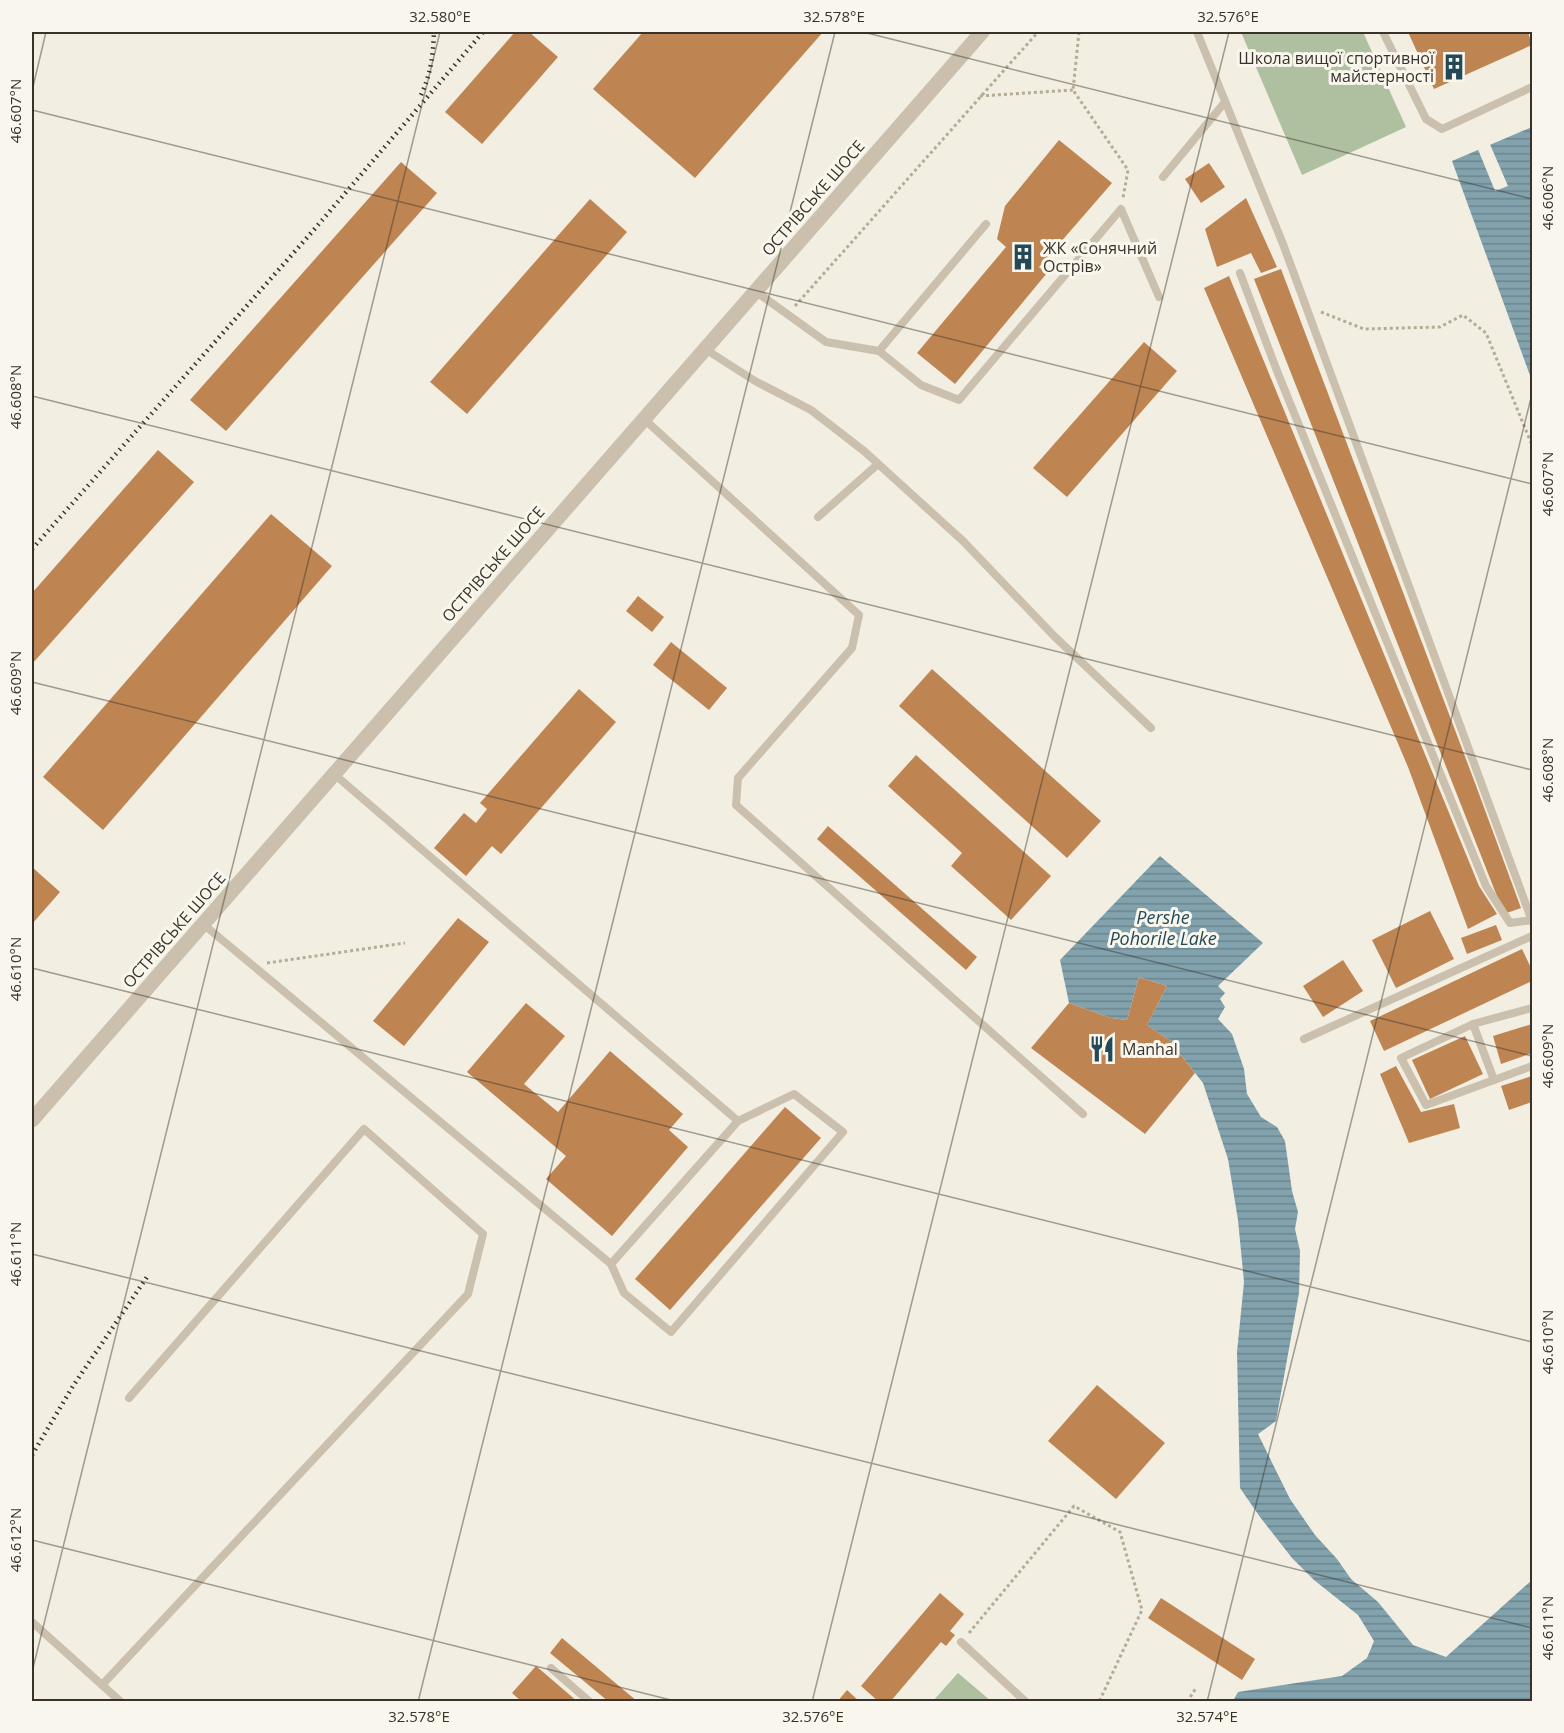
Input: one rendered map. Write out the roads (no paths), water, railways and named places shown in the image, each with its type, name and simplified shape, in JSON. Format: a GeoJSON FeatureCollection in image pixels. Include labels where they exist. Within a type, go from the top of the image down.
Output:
{"type":"FeatureCollection","features":[{"type":"Feature","properties":{"kind":"street","name":"ОСТРІВСЬКЕ ШОСЕ"},"geometry":{"type":"LineString","coordinates":[[32,1120],[982,32]]}},
{"type":"Feature","properties":{"kind":"lane"},"geometry":{"type":"LineString","coordinates":[[1197,32],[1306,306],[1532,920],[1510,923],[1486,886],[1277,371],[1240,273]]}},
{"type":"Feature","properties":{"kind":"lane"},"geometry":{"type":"LineString","coordinates":[[1383,32],[1426,119],[1442,129],[1533,87]]}},
{"type":"Feature","properties":{"kind":"lane"},"geometry":{"type":"LineString","coordinates":[[1163,177],[1225,102]]}},
{"type":"Feature","properties":{"kind":"lane"},"geometry":{"type":"LineString","coordinates":[[755,291],[826,342],[879,351],[921,386],[959,400],[1121,209],[1159,297]]}},
{"type":"Feature","properties":{"kind":"lane"},"geometry":{"type":"LineString","coordinates":[[879,351],[986,225]]}},
{"type":"Feature","properties":{"kind":"lane"},"geometry":{"type":"LineString","coordinates":[[705,349],[754,381],[811,410],[878,464],[963,541],[1054,636],[1150,728]]}},
{"type":"Feature","properties":{"kind":"lane"},"geometry":{"type":"LineString","coordinates":[[644,419],[859,615],[852,648],[738,778],[736,805],[1083,1114]]}},
{"type":"Feature","properties":{"kind":"lane"},"geometry":{"type":"LineString","coordinates":[[818,517],[878,464]]}},
{"type":"Feature","properties":{"kind":"lane"},"geometry":{"type":"LineString","coordinates":[[334,774],[738,1121]]}},
{"type":"Feature","properties":{"kind":"lane"},"geometry":{"type":"LineString","coordinates":[[203,924],[611,1264],[624,1293],[671,1332],[843,1132],[794,1094],[738,1121],[611,1264]]}},
{"type":"Feature","properties":{"kind":"lane"},"geometry":{"type":"LineString","coordinates":[[1304,1040],[1533,936]]}},
{"type":"Feature","properties":{"kind":"lane"},"geometry":{"type":"LineString","coordinates":[[1533,1008],[1473,1024],[1401,1058],[1426,1105],[1533,1066]]}},
{"type":"Feature","properties":{"kind":"lane"},"geometry":{"type":"LineString","coordinates":[[1473,1024],[1494,1080]]}},
{"type":"Feature","properties":{"kind":"lane"},"geometry":{"type":"LineString","coordinates":[[102,1685],[468,1294],[483,1234],[364,1129],[129,1398]]}},
{"type":"Feature","properties":{"kind":"lane"},"geometry":{"type":"LineString","coordinates":[[32,1622],[121,1701]]}},
{"type":"Feature","properties":{"kind":"lane"},"geometry":{"type":"LineString","coordinates":[[962,1642],[1026,1701]]}},
{"type":"Feature","properties":{"kind":"lane"},"geometry":{"type":"LineString","coordinates":[[551,1668],[590,1701]]}},
{"type":"Feature","properties":{"kind":"water"},"geometry":{"type":"Polygon","coordinates":[[[1532,127],[1532,381],[1452,161],[1532,127]]]}},
{"type":"Feature","properties":{"kind":"water","name":"Pershe Pohorile Lake"},"geometry":{"type":"Polygon","coordinates":[[[1160,856],[1263,943],[1218,986],[1225,993],[1220,999],[1225,1007],[1218,1019],[1232,1034],[1244,1069],[1247,1094],[1261,1117],[1277,1127],[1285,1141],[1292,1191],[1298,1212],[1295,1229],[1300,1251],[1299,1293],[1276,1421],[1258,1434],[1290,1499],[1315,1535],[1337,1559],[1351,1579],[1378,1602],[1413,1645],[1446,1657],[1532,1580],[1532,1701],[1233,1701],[1238,1692],[1342,1676],[1367,1658],[1374,1641],[1358,1615],[1314,1580],[1292,1558],[1240,1488],[1237,1352],[1244,1282],[1238,1220],[1228,1159],[1203,1083],[1169,1040],[1147,1025],[1167,986],[1139,977],[1127,1020],[1111,1018],[1069,1003],[1060,960],[1160,856]]]}},
{"type":"Feature","properties":{"kind":"railway"},"geometry":{"type":"LineString","coordinates":[[421,95],[431,64],[434,32]]}},
{"type":"Feature","properties":{"kind":"railway"},"geometry":{"type":"LineString","coordinates":[[32,549],[312,232],[483,32]]}},
{"type":"Feature","properties":{"kind":"railway"},"geometry":{"type":"LineString","coordinates":[[32,1455],[73,1386],[149,1274]]}},
{"type":"Feature","properties":{"kind":"place","name":"Школа вищої спортивної майстерності"},"geometry":{"type":"Point","coordinates":[1454,67]}},
{"type":"Feature","properties":{"kind":"place","name":"ЖК «Сонячний Острів»"},"geometry":{"type":"Point","coordinates":[1023,257]}},
{"type":"Feature","properties":{"kind":"place","name":"Manhal"},"geometry":{"type":"Point","coordinates":[1102,1049]}}]}
